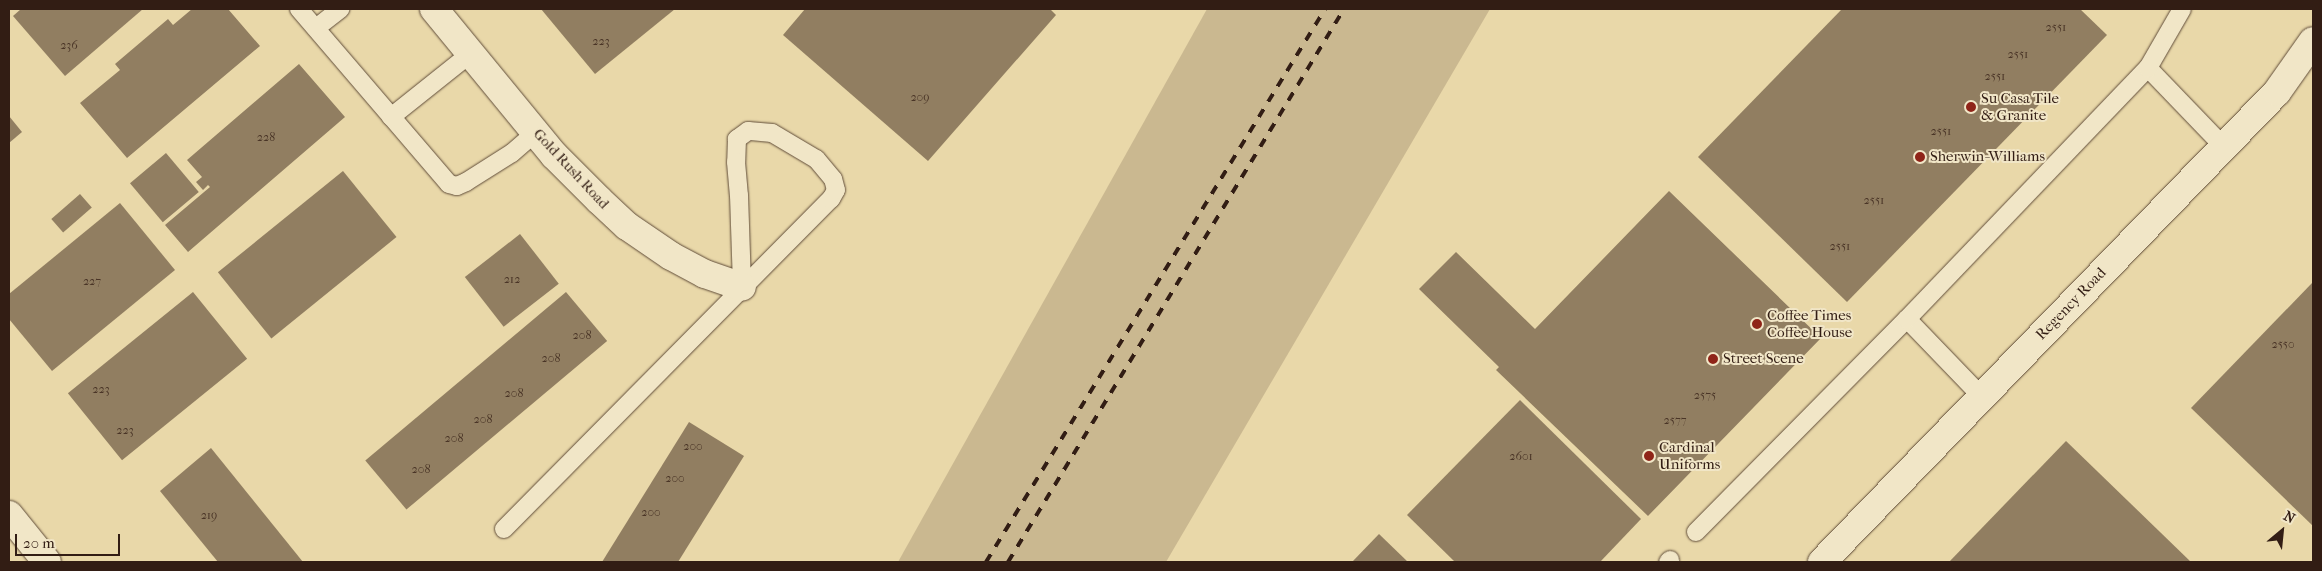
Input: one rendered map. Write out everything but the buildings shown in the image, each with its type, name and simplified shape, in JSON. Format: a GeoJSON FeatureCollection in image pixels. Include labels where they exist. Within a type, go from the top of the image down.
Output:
{"type":"FeatureCollection","features":[{"type":"Feature","properties":{"kind":"street","name":"Gold Rush Road"},"geometry":{"type":"LineString","coordinates":[[434,9],[554,154],[627,226],[671,256],[705,274],[742,287]]}},
{"type":"Feature","properties":{"kind":"street","name":"Regency Road"},"geometry":{"type":"LineString","coordinates":[[1822,562],[2277,92],[2313,41]]}},
{"type":"Feature","properties":{"kind":"street"},"geometry":{"type":"LineString","coordinates":[[9,515],[47,562]]}},
{"type":"Feature","properties":{"kind":"lane"},"geometry":{"type":"LineString","coordinates":[[300,9],[449,184],[457,186],[512,154],[536,132]]}},
{"type":"Feature","properties":{"kind":"lane"},"geometry":{"type":"LineString","coordinates":[[316,28],[340,9]]}},
{"type":"Feature","properties":{"kind":"lane"},"geometry":{"type":"LineString","coordinates":[[1696,532],[1907,319],[2148,68],[2182,9]]}},
{"type":"Feature","properties":{"kind":"lane"},"geometry":{"type":"LineString","coordinates":[[391,117],[470,54]]}},
{"type":"Feature","properties":{"kind":"lane"},"geometry":{"type":"LineString","coordinates":[[2148,68],[2224,147]]}},
{"type":"Feature","properties":{"kind":"lane"},"geometry":{"type":"LineString","coordinates":[[504,529],[831,199],[836,190],[833,179],[816,159],[772,133],[748,131],[737,139],[736,162],[740,195],[742,287]]}},
{"type":"Feature","properties":{"kind":"lane"},"geometry":{"type":"LineString","coordinates":[[1907,319],[1982,397]]}},
{"type":"Feature","properties":{"kind":"shaded area"},"geometry":{"type":"Polygon","coordinates":[[[1207,9],[1490,9],[1166,562],[898,562],[1207,9]]]}},
{"type":"Feature","properties":{"kind":"railway"},"geometry":{"type":"LineString","coordinates":[[986,562],[1325,9]]}},
{"type":"Feature","properties":{"kind":"railway"},"geometry":{"type":"LineString","coordinates":[[1008,562],[1344,9]]}},
{"type":"Feature","properties":{"kind":"place","name":"Su Casa Tile & Granite"},"geometry":{"type":"Point","coordinates":[1971,107]}},
{"type":"Feature","properties":{"kind":"place","name":"Sherwin-Williams"},"geometry":{"type":"Point","coordinates":[1920,157]}},
{"type":"Feature","properties":{"kind":"place","name":"Coffee Times Coffee House"},"geometry":{"type":"Point","coordinates":[1757,324]}},
{"type":"Feature","properties":{"kind":"place","name":"Street Scene"},"geometry":{"type":"Point","coordinates":[1713,359]}},
{"type":"Feature","properties":{"kind":"place","name":"Cardinal Uniforms"},"geometry":{"type":"Point","coordinates":[1649,456]}}]}
